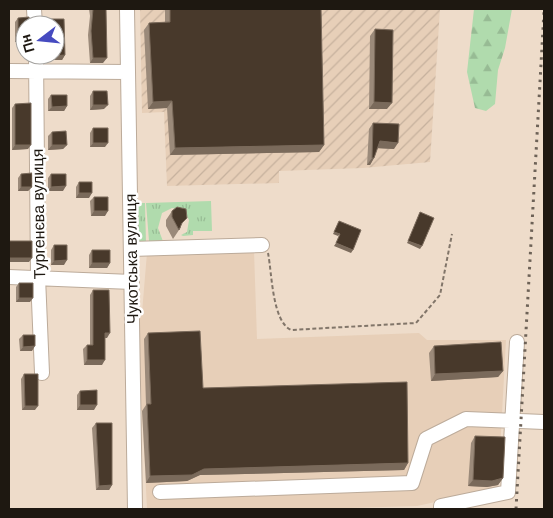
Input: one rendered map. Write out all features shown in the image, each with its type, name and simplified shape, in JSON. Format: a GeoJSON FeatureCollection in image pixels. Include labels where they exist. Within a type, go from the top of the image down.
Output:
{"type":"FeatureCollection","features":[{"type":"Feature","properties":{"kind":"street","name":"Чукотська вулиця"},"geometry":{"type":"LineString","coordinates":[[127,9],[135,509]]}},
{"type":"Feature","properties":{"kind":"street","name":"Тургенєва вулиця"},"geometry":{"type":"LineString","coordinates":[[36,65],[38,278],[42,373]]}},
{"type":"Feature","properties":{"kind":"street"},"geometry":{"type":"LineString","coordinates":[[9,71],[127,72]]}},
{"type":"Feature","properties":{"kind":"street"},"geometry":{"type":"LineString","coordinates":[[131,249],[262,245]]}},
{"type":"Feature","properties":{"kind":"street"},"geometry":{"type":"LineString","coordinates":[[9,277],[132,282]]}},
{"type":"Feature","properties":{"kind":"street"},"geometry":{"type":"LineString","coordinates":[[441,509],[441,506],[508,492],[517,342]]}},
{"type":"Feature","properties":{"kind":"street"},"geometry":{"type":"LineString","coordinates":[[160,492],[412,483],[426,439],[466,419],[544,422]]}},
{"type":"Feature","properties":{"kind":"path"},"geometry":{"type":"LineString","coordinates":[[262,245],[268,252],[276,306],[286,327],[291,330],[416,324],[440,295],[452,234]]}},
{"type":"Feature","properties":{"kind":"shaded area"},"geometry":{"type":"Polygon","coordinates":[[[140,9],[440,9],[430,162],[363,168],[279,171],[279,183],[167,186],[164,112],[142,113],[140,9]]]}},
{"type":"Feature","properties":{"kind":"shaded area"},"geometry":{"type":"Polygon","coordinates":[[[254,251],[257,339],[419,333],[427,340],[506,340],[498,488],[417,506],[315,509],[147,509],[142,411],[136,411],[136,321],[142,313],[147,253],[254,251]]]}},
{"type":"Feature","properties":{"kind":"green space"},"geometry":{"type":"Polygon","coordinates":[[[474,9],[512,9],[505,48],[498,70],[495,104],[486,111],[475,108],[467,72],[474,9]]]}},
{"type":"Feature","properties":{"kind":"green space"},"geometry":{"type":"Polygon","coordinates":[[[211,201],[212,231],[193,231],[193,235],[181,235],[187,232],[189,220],[184,210],[172,208],[162,213],[158,228],[164,244],[148,244],[146,203],[211,201]]]}},
{"type":"Feature","properties":{"kind":"green space"},"geometry":{"type":"Polygon","coordinates":[[[137,203],[145,203],[146,243],[134,243],[137,203]]]}},
{"type":"Feature","properties":{"kind":"building"},"geometry":{"type":"Polygon","coordinates":[[[93,9],[106,9],[107,58],[93,58],[91,31],[93,9]]]}},
{"type":"Feature","properties":{"kind":"building"},"geometry":{"type":"Polygon","coordinates":[[[170,9],[321,9],[324,145],[175,148],[172,101],[153,102],[149,23],[170,22],[170,9]]]}},
{"type":"Feature","properties":{"kind":"building"},"geometry":{"type":"Polygon","coordinates":[[[375,29],[393,30],[392,103],[374,102],[375,29]]]}},
{"type":"Feature","properties":{"kind":"building"},"geometry":{"type":"Polygon","coordinates":[[[93,91],[107,91],[108,105],[93,105],[93,91]]]}},
{"type":"Feature","properties":{"kind":"building"},"geometry":{"type":"Polygon","coordinates":[[[51,95],[67,95],[67,106],[52,107],[51,95]]]}},
{"type":"Feature","properties":{"kind":"building"},"geometry":{"type":"Polygon","coordinates":[[[31,103],[31,145],[15,145],[15,104],[31,103]]]}},
{"type":"Feature","properties":{"kind":"building"},"geometry":{"type":"Polygon","coordinates":[[[373,123],[399,124],[398,143],[380,141],[374,158],[372,158],[373,123]]]}},
{"type":"Feature","properties":{"kind":"building"},"geometry":{"type":"Polygon","coordinates":[[[93,128],[108,128],[108,143],[93,143],[93,128]]]}},
{"type":"Feature","properties":{"kind":"building"},"geometry":{"type":"Polygon","coordinates":[[[66,131],[67,145],[52,145],[52,132],[66,131]]]}},
{"type":"Feature","properties":{"kind":"building"},"geometry":{"type":"Polygon","coordinates":[[[32,173],[32,187],[21,187],[21,174],[32,173]]]}},
{"type":"Feature","properties":{"kind":"building"},"geometry":{"type":"Polygon","coordinates":[[[51,174],[66,174],[66,186],[51,187],[51,174]]]}},
{"type":"Feature","properties":{"kind":"building"},"geometry":{"type":"Polygon","coordinates":[[[79,182],[92,182],[92,193],[79,193],[79,182]]]}},
{"type":"Feature","properties":{"kind":"building"},"geometry":{"type":"Polygon","coordinates":[[[94,197],[108,197],[108,211],[94,211],[94,197]]]}},
{"type":"Feature","properties":{"kind":"building"},"geometry":{"type":"Polygon","coordinates":[[[177,207],[186,209],[187,218],[179,230],[172,217],[172,211],[177,207]]]}},
{"type":"Feature","properties":{"kind":"building"},"geometry":{"type":"Polygon","coordinates":[[[420,212],[434,218],[422,246],[408,241],[420,212]]]}},
{"type":"Feature","properties":{"kind":"building"},"geometry":{"type":"Polygon","coordinates":[[[339,221],[361,230],[353,250],[336,243],[340,234],[334,232],[339,221]]]}},
{"type":"Feature","properties":{"kind":"building"},"geometry":{"type":"Polygon","coordinates":[[[9,241],[32,241],[32,258],[9,258],[9,241]]]}},
{"type":"Feature","properties":{"kind":"building"},"geometry":{"type":"Polygon","coordinates":[[[54,245],[67,245],[67,260],[54,261],[54,245]]]}},
{"type":"Feature","properties":{"kind":"building"},"geometry":{"type":"Polygon","coordinates":[[[92,250],[110,250],[110,263],[92,263],[92,250]]]}},
{"type":"Feature","properties":{"kind":"building"},"geometry":{"type":"Polygon","coordinates":[[[19,283],[33,283],[33,298],[19,298],[19,283]]]}},
{"type":"Feature","properties":{"kind":"building"},"geometry":{"type":"Polygon","coordinates":[[[93,290],[109,290],[110,333],[105,333],[105,360],[87,360],[87,345],[93,345],[93,290]]]}},
{"type":"Feature","properties":{"kind":"building"},"geometry":{"type":"Polygon","coordinates":[[[200,331],[203,388],[407,382],[408,463],[204,469],[192,475],[150,476],[147,404],[151,404],[148,333],[200,331]]]}},
{"type":"Feature","properties":{"kind":"building"},"geometry":{"type":"Polygon","coordinates":[[[23,335],[35,335],[35,346],[23,347],[23,335]]]}},
{"type":"Feature","properties":{"kind":"building"},"geometry":{"type":"Polygon","coordinates":[[[501,342],[503,371],[435,374],[434,346],[501,342]]]}},
{"type":"Feature","properties":{"kind":"building"},"geometry":{"type":"Polygon","coordinates":[[[24,374],[38,374],[38,406],[25,406],[24,374]]]}},
{"type":"Feature","properties":{"kind":"building"},"geometry":{"type":"Polygon","coordinates":[[[97,390],[97,405],[80,405],[80,391],[97,390]]]}},
{"type":"Feature","properties":{"kind":"building"},"geometry":{"type":"Polygon","coordinates":[[[96,423],[112,423],[112,485],[99,486],[96,423]]]}},
{"type":"Feature","properties":{"kind":"building"},"geometry":{"type":"Polygon","coordinates":[[[475,436],[505,437],[503,478],[492,481],[473,480],[475,436]]]}},
{"type":"Feature","properties":{"kind":"railway"},"geometry":{"type":"LineString","coordinates":[[516,509],[544,11]]}}]}
